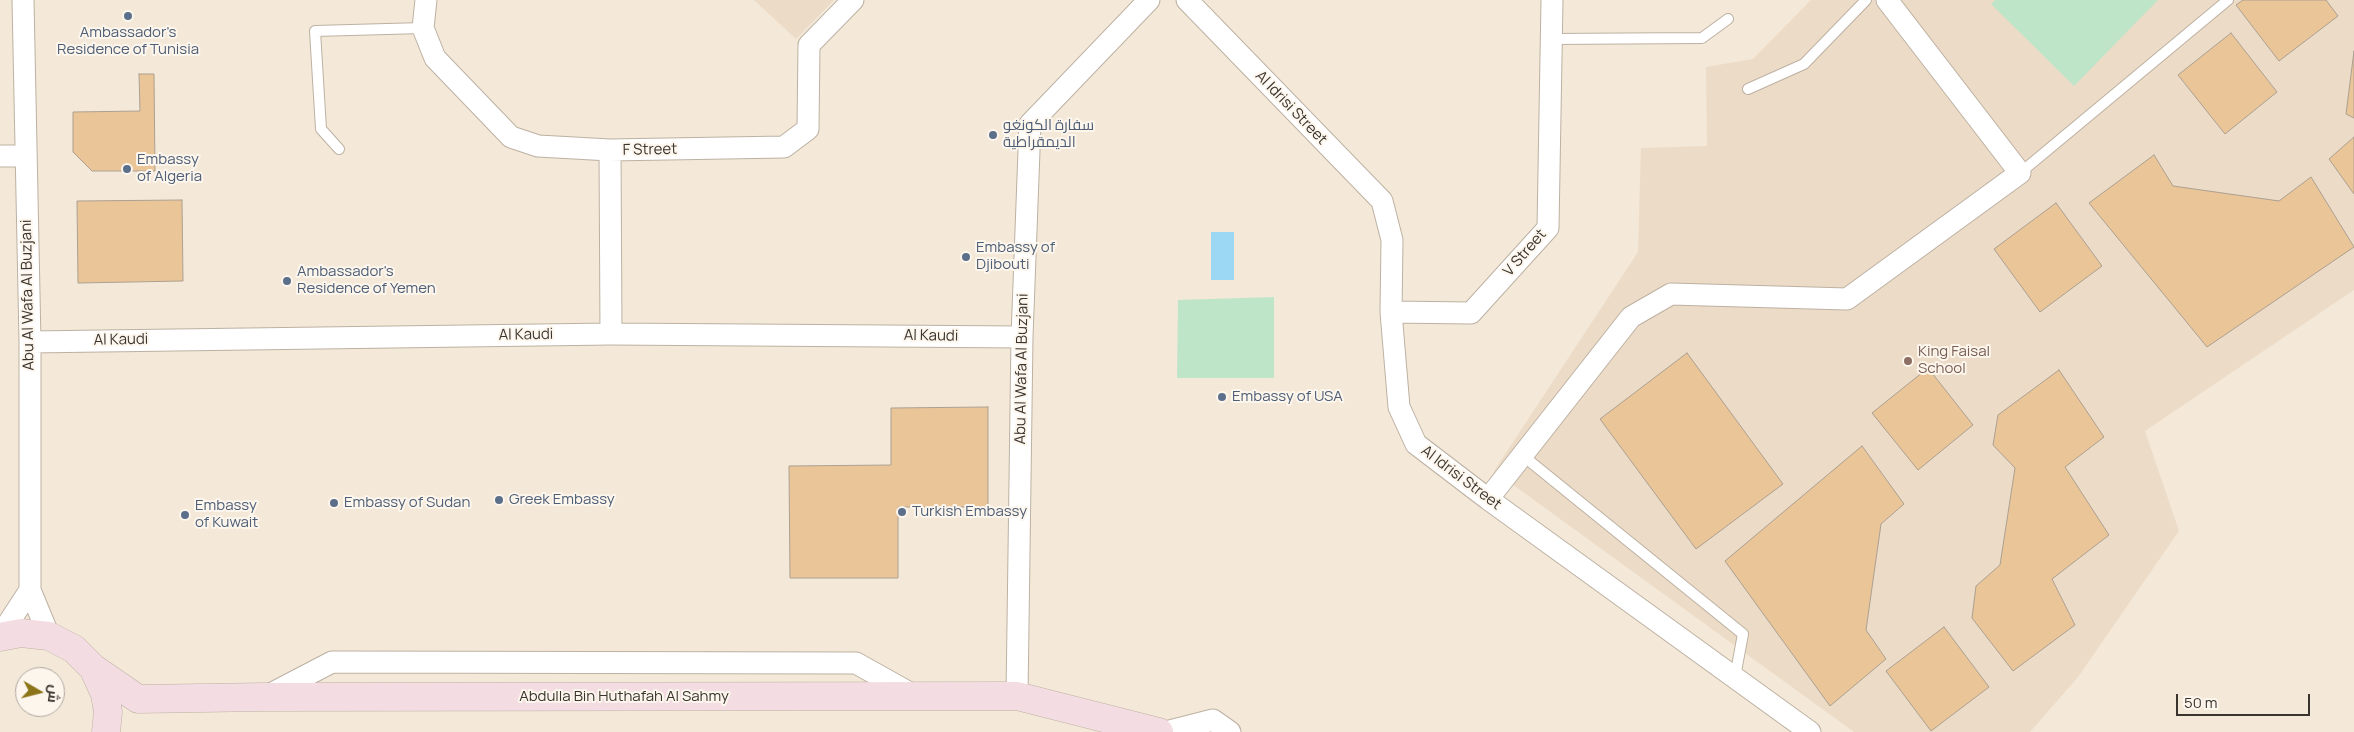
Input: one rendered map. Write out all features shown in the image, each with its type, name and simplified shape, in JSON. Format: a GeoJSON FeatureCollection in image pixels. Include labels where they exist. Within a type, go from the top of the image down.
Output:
{"type":"FeatureCollection","features":[{"type":"Feature","properties":{"kind":"street","name":"Abu Al Wafa Al Buzjani"},"geometry":{"type":"LineString","coordinates":[[24,0],[30,342],[30,590]]}},
{"type":"Feature","properties":{"kind":"street","name":"F Street"},"geometry":{"type":"LineString","coordinates":[[426,0],[423,28],[435,58],[511,137],[538,146],[610,150],[784,147],[808,129],[809,45],[853,0]]}},
{"type":"Feature","properties":{"kind":"street","name":"Abu Al Wafa Al Buzjani"},"geometry":{"type":"LineString","coordinates":[[1017,696],[1022,337],[1030,124],[1149,0]]}},
{"type":"Feature","properties":{"kind":"street","name":"Al Idrisi Street"},"geometry":{"type":"LineString","coordinates":[[1187,0],[1382,201],[1392,240],[1391,312],[1399,407],[1416,444],[1488,500],[1810,732]]}},
{"type":"Feature","properties":{"kind":"street","name":"V Street"},"geometry":{"type":"LineString","coordinates":[[1391,312],[1471,314],[1548,228],[1552,0]]}},
{"type":"Feature","properties":{"kind":"street"},"geometry":{"type":"LineString","coordinates":[[1488,500],[1631,318],[1671,294],[1847,299],[2020,173],[1887,0]]}},
{"type":"Feature","properties":{"kind":"street"},"geometry":{"type":"LineString","coordinates":[[610,150],[611,334]]}},
{"type":"Feature","properties":{"kind":"street"},"geometry":{"type":"LineString","coordinates":[[0,156],[26,156]]}},
{"type":"Feature","properties":{"kind":"street","name":"Al Kaudi"},"geometry":{"type":"LineString","coordinates":[[30,342],[611,334],[1022,337]]}},
{"type":"Feature","properties":{"kind":"street"},"geometry":{"type":"LineString","coordinates":[[30,590],[49,636]]}},
{"type":"Feature","properties":{"kind":"street"},"geometry":{"type":"LineString","coordinates":[[0,637],[30,590]]}},
{"type":"Feature","properties":{"kind":"street"},"geometry":{"type":"LineString","coordinates":[[0,637],[21,633],[49,636],[74,648],[93,668],[105,694],[108,712],[106,732]]}},
{"type":"Feature","properties":{"kind":"street","name":"Abdulla Bin Huthafah Al Sahmy"},"geometry":{"type":"LineString","coordinates":[[93,668],[138,699],[266,697],[1017,696],[1159,732]]}},
{"type":"Feature","properties":{"kind":"street"},"geometry":{"type":"LineString","coordinates":[[1166,732],[1213,720],[1230,732]]}},
{"type":"Feature","properties":{"kind":"lane"},"geometry":{"type":"LineString","coordinates":[[1748,89],[1804,64],[1866,0]]}},
{"type":"Feature","properties":{"kind":"lane"},"geometry":{"type":"LineString","coordinates":[[2020,173],[2228,0]]}},
{"type":"Feature","properties":{"kind":"lane"},"geometry":{"type":"LineString","coordinates":[[1551,40],[1702,38],[1728,19]]}},
{"type":"Feature","properties":{"kind":"lane"},"geometry":{"type":"LineString","coordinates":[[339,149],[321,129],[315,31],[423,28]]}},
{"type":"Feature","properties":{"kind":"lane"},"geometry":{"type":"LineString","coordinates":[[1522,455],[1743,634],[1735,677]]}},
{"type":"Feature","properties":{"kind":"shaded area"},"geometry":{"type":"Polygon","coordinates":[[[754,0],[834,0],[796,39],[754,0]]]}},
{"type":"Feature","properties":{"kind":"shaded area","name":"King Faisal School"},"geometry":{"type":"Polygon","coordinates":[[[1811,0],[2354,0],[2354,290],[2145,431],[2179,531],[2078,677],[2030,732],[1854,732],[1494,471],[1638,252],[1641,148],[1707,146],[1706,67],[1753,59],[1811,0]]]}},
{"type":"Feature","properties":{"kind":"green space"},"geometry":{"type":"Polygon","coordinates":[[[1995,0],[2158,0],[2074,86],[1991,4],[1995,0]]]}},
{"type":"Feature","properties":{"kind":"green space"},"geometry":{"type":"Polygon","coordinates":[[[1274,297],[1274,378],[1177,378],[1178,300],[1274,297]]]}},
{"type":"Feature","properties":{"kind":"water"},"geometry":{"type":"Polygon","coordinates":[[[1211,232],[1234,232],[1234,280],[1211,280],[1211,232]]]}},
{"type":"Feature","properties":{"kind":"building"},"geometry":{"type":"Polygon","coordinates":[[[2243,0],[2326,0],[2338,16],[2279,61],[2236,5],[2243,0]]]}},
{"type":"Feature","properties":{"kind":"building"},"geometry":{"type":"Polygon","coordinates":[[[2231,33],[2277,92],[2225,134],[2178,75],[2231,33]]]}},
{"type":"Feature","properties":{"kind":"building"},"geometry":{"type":"Polygon","coordinates":[[[2354,51],[2354,118],[2346,114],[2354,51]]]}},
{"type":"Feature","properties":{"kind":"building"},"geometry":{"type":"Polygon","coordinates":[[[139,74],[154,74],[155,171],[92,171],[73,152],[73,112],[140,111],[139,74]]]}},
{"type":"Feature","properties":{"kind":"building"},"geometry":{"type":"Polygon","coordinates":[[[2354,137],[2354,194],[2329,159],[2354,137]]]}},
{"type":"Feature","properties":{"kind":"building"},"geometry":{"type":"Polygon","coordinates":[[[2154,155],[2173,186],[2279,201],[2311,177],[2354,247],[2207,347],[2089,203],[2154,155]]]}},
{"type":"Feature","properties":{"kind":"building"},"geometry":{"type":"Polygon","coordinates":[[[182,200],[183,281],[78,283],[77,201],[182,200]]]}},
{"type":"Feature","properties":{"kind":"building"},"geometry":{"type":"Polygon","coordinates":[[[2056,203],[2102,266],[2040,312],[1994,249],[2056,203]]]}},
{"type":"Feature","properties":{"kind":"building"},"geometry":{"type":"Polygon","coordinates":[[[1687,353],[1783,484],[1696,549],[1600,419],[1687,353]]]}},
{"type":"Feature","properties":{"kind":"building"},"geometry":{"type":"Polygon","coordinates":[[[1928,368],[1973,425],[1918,470],[1872,413],[1928,368]]]}},
{"type":"Feature","properties":{"kind":"building"},"geometry":{"type":"Polygon","coordinates":[[[2059,370],[2104,437],[2065,467],[2109,535],[2052,579],[2075,625],[2013,671],[1972,618],[1976,586],[2000,565],[2015,468],[1993,445],[1998,415],[2059,370]]]}},
{"type":"Feature","properties":{"kind":"building"},"geometry":{"type":"Polygon","coordinates":[[[988,407],[988,507],[898,507],[898,578],[790,578],[789,466],[891,465],[891,408],[988,407]]]}},
{"type":"Feature","properties":{"kind":"building"},"geometry":{"type":"Polygon","coordinates":[[[1862,446],[1904,504],[1881,524],[1866,630],[1886,659],[1830,706],[1725,561],[1862,446]]]}},
{"type":"Feature","properties":{"kind":"building"},"geometry":{"type":"Polygon","coordinates":[[[1944,627],[1989,687],[1931,731],[1886,671],[1944,627]]]}},
{"type":"Feature","properties":{"kind":"place","name":"Ambassador's Residence of Tunisia"},"geometry":{"type":"Point","coordinates":[128,16]}},
{"type":"Feature","properties":{"kind":"place","name":"سفارة الكونغو الديمقراطية"},"geometry":{"type":"Point","coordinates":[993,135]}},
{"type":"Feature","properties":{"kind":"place","name":"Embassy of Algeria"},"geometry":{"type":"Point","coordinates":[127,169]}},
{"type":"Feature","properties":{"kind":"place","name":"Embassy of Djibouti"},"geometry":{"type":"Point","coordinates":[966,257]}},
{"type":"Feature","properties":{"kind":"place","name":"Ambassador's Residence of Yemen"},"geometry":{"type":"Point","coordinates":[287,281]}},
{"type":"Feature","properties":{"kind":"place","name":"King Faisal School"},"geometry":{"type":"Point","coordinates":[1908,361]}},
{"type":"Feature","properties":{"kind":"place","name":"Embassy of USA"},"geometry":{"type":"Point","coordinates":[1222,397]}},
{"type":"Feature","properties":{"kind":"place","name":"Greek Embassy"},"geometry":{"type":"Point","coordinates":[499,500]}},
{"type":"Feature","properties":{"kind":"place","name":"Embassy of Sudan"},"geometry":{"type":"Point","coordinates":[334,503]}},
{"type":"Feature","properties":{"kind":"place","name":"Turkish Embassy"},"geometry":{"type":"Point","coordinates":[902,512]}},
{"type":"Feature","properties":{"kind":"place","name":"Embassy of Kuwait"},"geometry":{"type":"Point","coordinates":[185,515]}}]}
